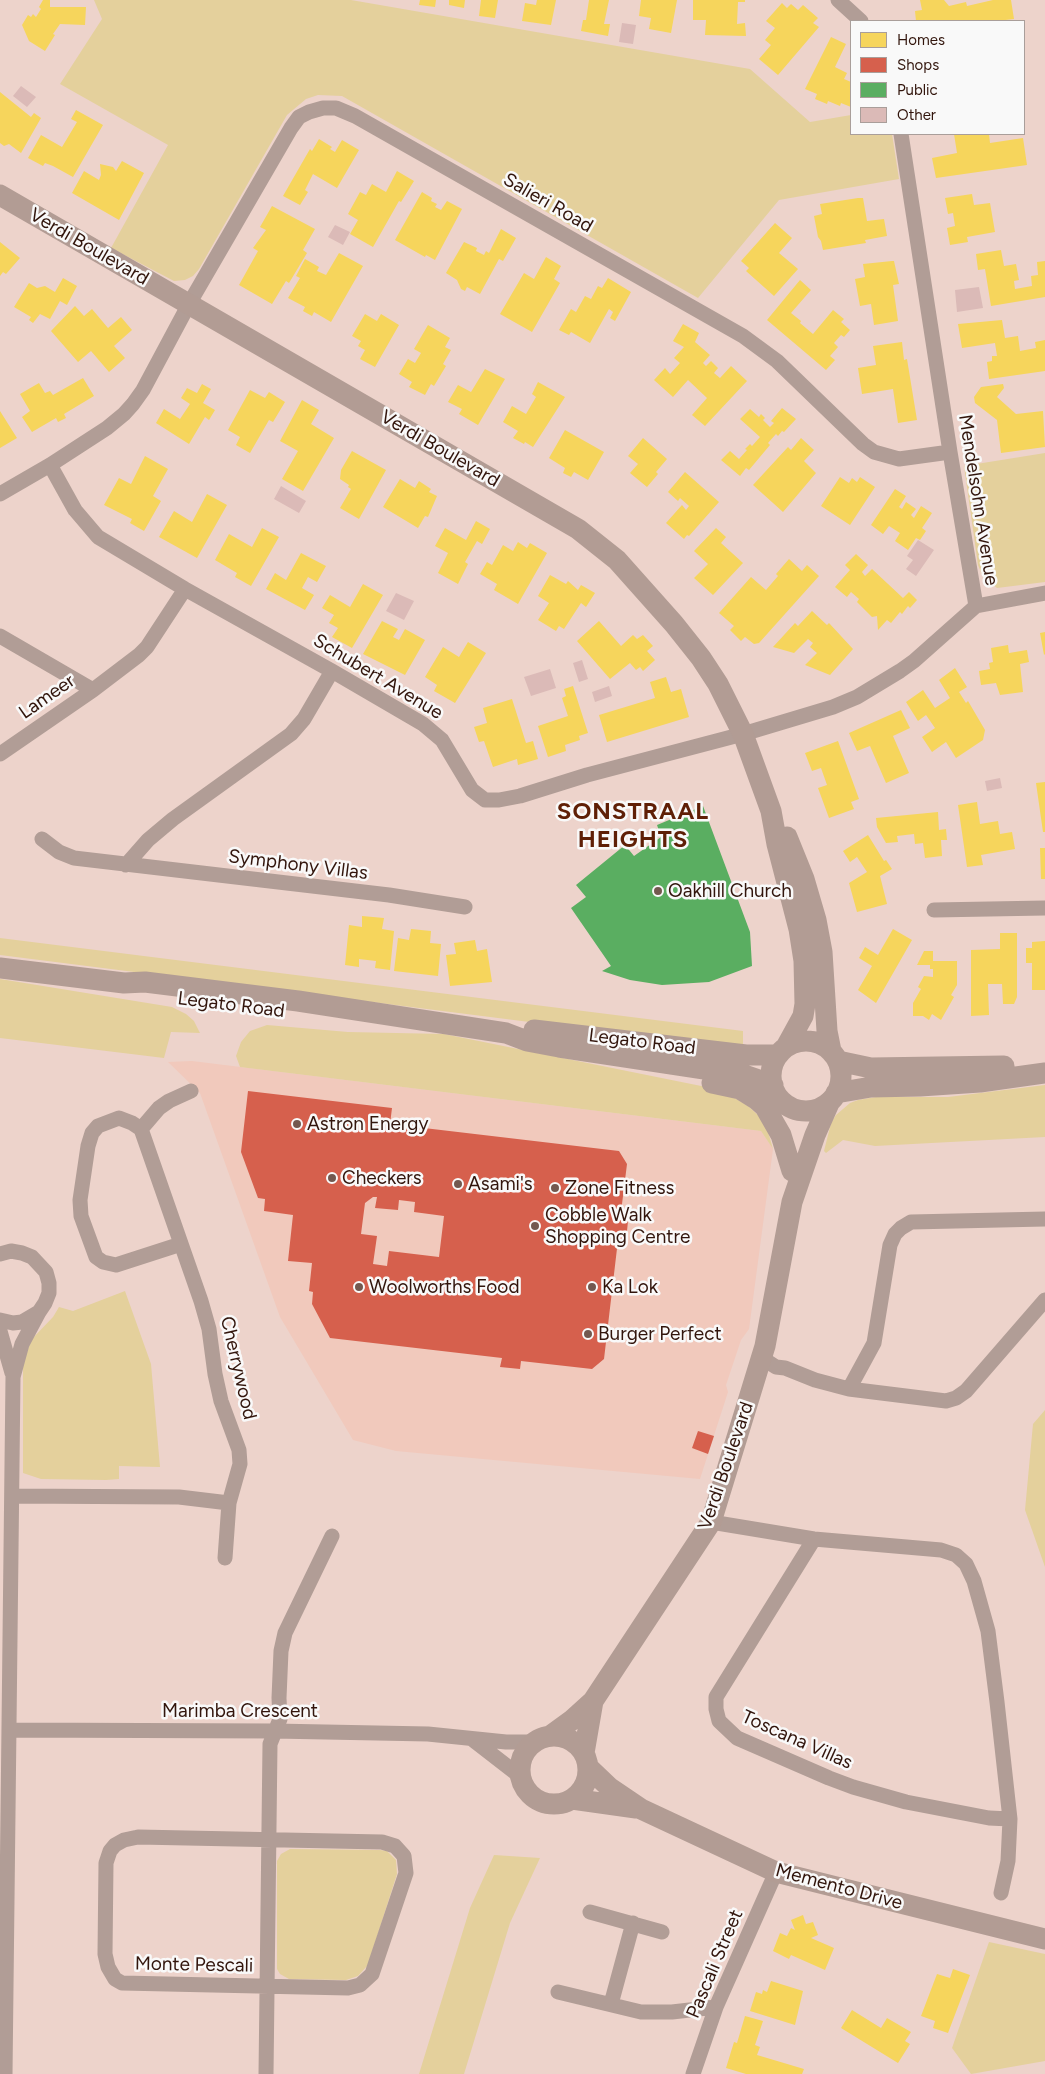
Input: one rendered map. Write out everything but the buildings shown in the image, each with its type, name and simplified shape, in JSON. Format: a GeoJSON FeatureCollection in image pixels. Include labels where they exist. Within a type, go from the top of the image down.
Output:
{"type":"FeatureCollection","features":[{"type":"Feature","properties":{"kind":"street"},"geometry":{"type":"LineString","coordinates":[[845,2],[860,20]]}},
{"type":"Feature","properties":{"kind":"street","name":"Salieri Road"},"geometry":{"type":"LineString","coordinates":[[0,494],[50,465],[106,428],[133,404],[143,390],[291,128],[300,117],[323,108],[336,108],[355,116],[743,336],[777,361],[863,444],[874,452],[899,458],[950,452]]}},
{"type":"Feature","properties":{"kind":"street","name":"Mendelsohn Avenue"},"geometry":{"type":"LineString","coordinates":[[742,734],[805,717],[857,697],[881,684],[914,661],[976,606],[950,452],[901,135]]}},
{"type":"Feature","properties":{"kind":"street","name":"Verdi Boulevard"},"geometry":{"type":"LineString","coordinates":[[0,195],[578,529],[617,560],[679,630],[718,684],[742,734],[771,811],[804,961],[805,1004],[803,1016],[782,1051]]}},
{"type":"Feature","properties":{"kind":"street","name":"Schubert Avenue"},"geometry":{"type":"LineString","coordinates":[[50,465],[75,510],[98,537],[185,589],[423,724],[442,740],[469,785],[480,798],[485,800],[499,800],[520,796],[587,775],[742,734]]}},
{"type":"Feature","properties":{"kind":"street","name":"Lameer"},"geometry":{"type":"LineString","coordinates":[[0,754],[93,690],[147,648],[185,589]]}},
{"type":"Feature","properties":{"kind":"street"},"geometry":{"type":"LineString","coordinates":[[976,606],[1045,593]]}},
{"type":"Feature","properties":{"kind":"street","name":"Lameer"},"geometry":{"type":"LineString","coordinates":[[0,636],[93,690]]}},
{"type":"Feature","properties":{"kind":"street"},"geometry":{"type":"LineString","coordinates":[[126,865],[148,840],[173,819],[291,734],[304,719],[332,671]]}},
{"type":"Feature","properties":{"kind":"street","name":"Verdi Boulevard"},"geometry":{"type":"LineString","coordinates":[[771,811],[786,835],[804,879],[816,920],[822,952],[827,1031],[834,1056]]}},
{"type":"Feature","properties":{"kind":"street","name":"Symphony Villas"},"geometry":{"type":"LineString","coordinates":[[42,839],[59,852],[74,858],[389,895],[465,907]]}},
{"type":"Feature","properties":{"kind":"street"},"geometry":{"type":"LineString","coordinates":[[934,910],[1045,908]]}},
{"type":"Feature","properties":{"kind":"street","name":"Legato Road"},"geometry":{"type":"LineString","coordinates":[[0,968],[124,984],[145,982],[298,1001],[506,1032],[535,1042],[642,1061],[676,1063],[744,1075],[773,1085]]}},
{"type":"Feature","properties":{"kind":"street","name":"Legato Road"},"geometry":{"type":"LineString","coordinates":[[506,1032],[533,1030],[746,1055],[782,1051]]}},
{"type":"Feature","properties":{"kind":"street"},"geometry":{"type":"LineString","coordinates":[[833,1097],[841,1075],[834,1056],[824,1046],[807,1041],[796,1042],[782,1051],[773,1065],[771,1075],[773,1085],[777,1094],[788,1105],[801,1110],[812,1110],[821,1107],[833,1097],[871,1087],[980,1082],[1045,1073]]}},
{"type":"Feature","properties":{"kind":"street"},"geometry":{"type":"LineString","coordinates":[[834,1056],[871,1068],[983,1067],[1045,1063]]}},
{"type":"Feature","properties":{"kind":"street"},"geometry":{"type":"LineString","coordinates":[[642,1061],[657,1069],[740,1089],[756,1099],[773,1118],[781,1134],[792,1171]]}},
{"type":"Feature","properties":{"kind":"street"},"geometry":{"type":"LineString","coordinates":[[181,1244],[116,1265],[103,1262],[96,1257],[92,1247],[81,1216],[80,1200],[88,1146],[92,1133],[98,1126],[119,1118],[141,1129],[159,1108],[170,1100],[191,1091]]}},
{"type":"Feature","properties":{"kind":"street","name":"Verdi Boulevard"},"geometry":{"type":"LineString","coordinates":[[792,1202],[815,1135],[833,1097]]}},
{"type":"Feature","properties":{"kind":"street","name":"Verdi Boulevard"},"geometry":{"type":"LineString","coordinates":[[542,1739],[572,1720],[593,1701],[711,1522],[756,1378],[769,1362],[792,1202],[794,1135],[788,1105]]}},
{"type":"Feature","properties":{"kind":"street","name":"Cherrywood"},"geometry":{"type":"LineString","coordinates":[[141,1129],[202,1301],[210,1329],[215,1374],[221,1401],[239,1450],[238,1471],[228,1503],[225,1558]]}},
{"type":"Feature","properties":{"kind":"street"},"geometry":{"type":"LineString","coordinates":[[849,1389],[874,1343],[890,1244],[895,1234],[901,1228],[911,1222],[1045,1219]]}},
{"type":"Feature","properties":{"kind":"street"},"geometry":{"type":"LineString","coordinates":[[0,1254],[11,1251],[32,1256],[43,1268],[49,1282],[49,1293],[22,1344],[13,1377],[9,1730],[3,2004],[5,2074]]}},
{"type":"Feature","properties":{"kind":"street"},"geometry":{"type":"LineString","coordinates":[[769,1362],[815,1380],[849,1389],[946,1401],[956,1398],[966,1391],[1045,1300]]}},
{"type":"Feature","properties":{"kind":"street"},"geometry":{"type":"LineString","coordinates":[[0,1320],[13,1323],[22,1322],[39,1312]]}},
{"type":"Feature","properties":{"kind":"street"},"geometry":{"type":"LineString","coordinates":[[0,1331],[13,1377]]}},
{"type":"Feature","properties":{"kind":"street"},"geometry":{"type":"LineString","coordinates":[[12,1496],[179,1497],[228,1503]]}},
{"type":"Feature","properties":{"kind":"street"},"geometry":{"type":"LineString","coordinates":[[711,1522],[814,1539],[941,1550],[956,1555],[966,1564],[974,1581],[988,1631],[1010,1819],[1008,1861],[1001,1893]]}},
{"type":"Feature","properties":{"kind":"street","name":"Monte Pescali"},"geometry":{"type":"LineString","coordinates":[[266,2074],[270,1744],[280,1719],[280,1668],[284,1633],[332,1536]]}},
{"type":"Feature","properties":{"kind":"street","name":"Toscana Villas"},"geometry":{"type":"LineString","coordinates":[[814,1539],[716,1697],[719,1721],[738,1738],[853,1787],[906,1802],[989,1818],[1010,1819]]}},
{"type":"Feature","properties":{"kind":"street","name":"Verdi Boulevard"},"geometry":{"type":"LineString","coordinates":[[586,1761],[593,1701]]}},
{"type":"Feature","properties":{"kind":"street","name":"Marimba Crescent"},"geometry":{"type":"LineString","coordinates":[[9,1730],[274,1731],[428,1734],[506,1742],[542,1739]]}},
{"type":"Feature","properties":{"kind":"street"},"geometry":{"type":"LineString","coordinates":[[560,1736],[570,1739],[578,1745],[586,1761],[585,1786],[572,1799],[558,1804],[540,1801],[532,1796],[525,1787],[521,1778],[521,1761],[529,1747],[542,1739],[560,1736]]}},
{"type":"Feature","properties":{"kind":"street"},"geometry":{"type":"LineString","coordinates":[[471,1738],[521,1778]]}},
{"type":"Feature","properties":{"kind":"street","name":"Memento Drive"},"geometry":{"type":"LineString","coordinates":[[586,1761],[610,1788],[641,1809],[776,1872],[1045,1939]]}},
{"type":"Feature","properties":{"kind":"street","name":"Memento Drive"},"geometry":{"type":"LineString","coordinates":[[572,1799],[641,1809]]}},
{"type":"Feature","properties":{"kind":"street","name":"Monte Pescali"},"geometry":{"type":"LineString","coordinates":[[138,1838],[270,1841],[389,1843],[400,1850],[404,1856],[406,1867],[375,1969],[365,1981],[348,1988],[122,1983],[115,1978],[108,1967],[105,1954],[106,1863],[110,1851],[115,1846],[124,1840],[138,1838]]}},
{"type":"Feature","properties":{"kind":"street","name":"Pascali Street"},"geometry":{"type":"LineString","coordinates":[[693,2074],[716,2008],[776,1872]]}},
{"type":"Feature","properties":{"kind":"street"},"geometry":{"type":"LineString","coordinates":[[590,1912],[662,1932]]}},
{"type":"Feature","properties":{"kind":"street"},"geometry":{"type":"LineString","coordinates":[[611,2004],[633,1923]]}},
{"type":"Feature","properties":{"kind":"street"},"geometry":{"type":"LineString","coordinates":[[558,1992],[640,2012],[672,2012],[716,2008]]}},
{"type":"Feature","properties":{"kind":"shaded area"},"geometry":{"type":"Polygon","coordinates":[[[94,0],[351,0],[750,69],[810,122],[850,115],[850,135],[892,135],[899,179],[779,200],[698,298],[342,96],[318,95],[306,99],[287,115],[199,269],[193,276],[185,280],[174,281],[111,248],[168,145],[60,84],[102,19],[94,0]]]}},
{"type":"Feature","properties":{"kind":"shaded area"},"geometry":{"type":"Polygon","coordinates":[[[1045,453],[1045,582],[997,588],[983,577],[978,565],[964,466],[1045,453]]]}},
{"type":"Feature","properties":{"kind":"shaded area"},"geometry":{"type":"Polygon","coordinates":[[[0,938],[743,1031],[743,1049],[0,955],[0,938]]]}},
{"type":"Feature","properties":{"kind":"shaded area"},"geometry":{"type":"Polygon","coordinates":[[[0,979],[172,1007],[186,1014],[194,1021],[200,1033],[171,1032],[164,1058],[0,1038],[0,979]]]}},
{"type":"Feature","properties":{"kind":"shaded area"},"geometry":{"type":"Polygon","coordinates":[[[267,1025],[348,1032],[444,1034],[721,1090],[748,1106],[758,1115],[767,1128],[773,1149],[761,1131],[240,1067],[236,1056],[241,1042],[250,1031],[267,1025]]]}},
{"type":"Feature","properties":{"kind":"shaded area"},"geometry":{"type":"Polygon","coordinates":[[[192,1061],[761,1131],[773,1149],[749,1329],[741,1340],[726,1385],[728,1392],[700,1479],[396,1451],[353,1440],[280,1317],[200,1093],[168,1062],[192,1061]]]}},
{"type":"Feature","properties":{"kind":"shaded area"},"geometry":{"type":"Polygon","coordinates":[[[1045,1085],[1045,1137],[875,1146],[843,1140],[826,1153],[824,1151],[831,1123],[836,1115],[850,1103],[858,1100],[876,1097],[948,1097],[1045,1085]]]}},
{"type":"Feature","properties":{"kind":"shaded area"},"geometry":{"type":"Polygon","coordinates":[[[125,1291],[151,1364],[160,1467],[119,1466],[119,1479],[106,1480],[41,1479],[23,1473],[23,1364],[31,1340],[53,1317],[59,1307],[73,1311],[125,1291]]]}},
{"type":"Feature","properties":{"kind":"shaded area"},"geometry":{"type":"Polygon","coordinates":[[[1045,1410],[1045,1567],[1025,1510],[1033,1424],[1045,1410]]]}},
{"type":"Feature","properties":{"kind":"shaded area"},"geometry":{"type":"Polygon","coordinates":[[[290,1849],[380,1850],[387,1851],[396,1860],[397,1874],[368,1965],[358,1976],[346,1980],[289,1979],[280,1974],[277,1969],[277,1861],[281,1854],[290,1849]]]}},
{"type":"Feature","properties":{"kind":"shaded area"},"geometry":{"type":"Polygon","coordinates":[[[494,1855],[540,1858],[510,1923],[464,2074],[419,2074],[470,1908],[494,1855]]]}},
{"type":"Feature","properties":{"kind":"shaded area"},"geometry":{"type":"Polygon","coordinates":[[[989,1942],[1045,1954],[1045,2061],[971,2074],[952,2048],[989,1942]]]}},
{"type":"Feature","properties":{"kind":"place","name":"Oakhill Church"},"geometry":{"type":"Point","coordinates":[658,891]}},
{"type":"Feature","properties":{"kind":"place","name":"Astron Energy"},"geometry":{"type":"Point","coordinates":[297,1124]}},
{"type":"Feature","properties":{"kind":"place","name":"Checkers"},"geometry":{"type":"Point","coordinates":[332,1178]}},
{"type":"Feature","properties":{"kind":"place","name":"Asami's"},"geometry":{"type":"Point","coordinates":[458,1184]}},
{"type":"Feature","properties":{"kind":"place","name":"Zone Fitness"},"geometry":{"type":"Point","coordinates":[555,1188]}},
{"type":"Feature","properties":{"kind":"place","name":"Cobble Walk Shopping Centre"},"geometry":{"type":"Point","coordinates":[535,1226]}},
{"type":"Feature","properties":{"kind":"place","name":"Woolworths Food"},"geometry":{"type":"Point","coordinates":[359,1287]}},
{"type":"Feature","properties":{"kind":"place","name":"Ka Lok"},"geometry":{"type":"Point","coordinates":[592,1287]}},
{"type":"Feature","properties":{"kind":"place","name":"Burger Perfect"},"geometry":{"type":"Point","coordinates":[588,1334]}},
{"type":"Feature","properties":{"kind":"district","name":"SONSTRAAL HEIGHTS"},"geometry":{"type":"Point","coordinates":[633,826]}}]}
